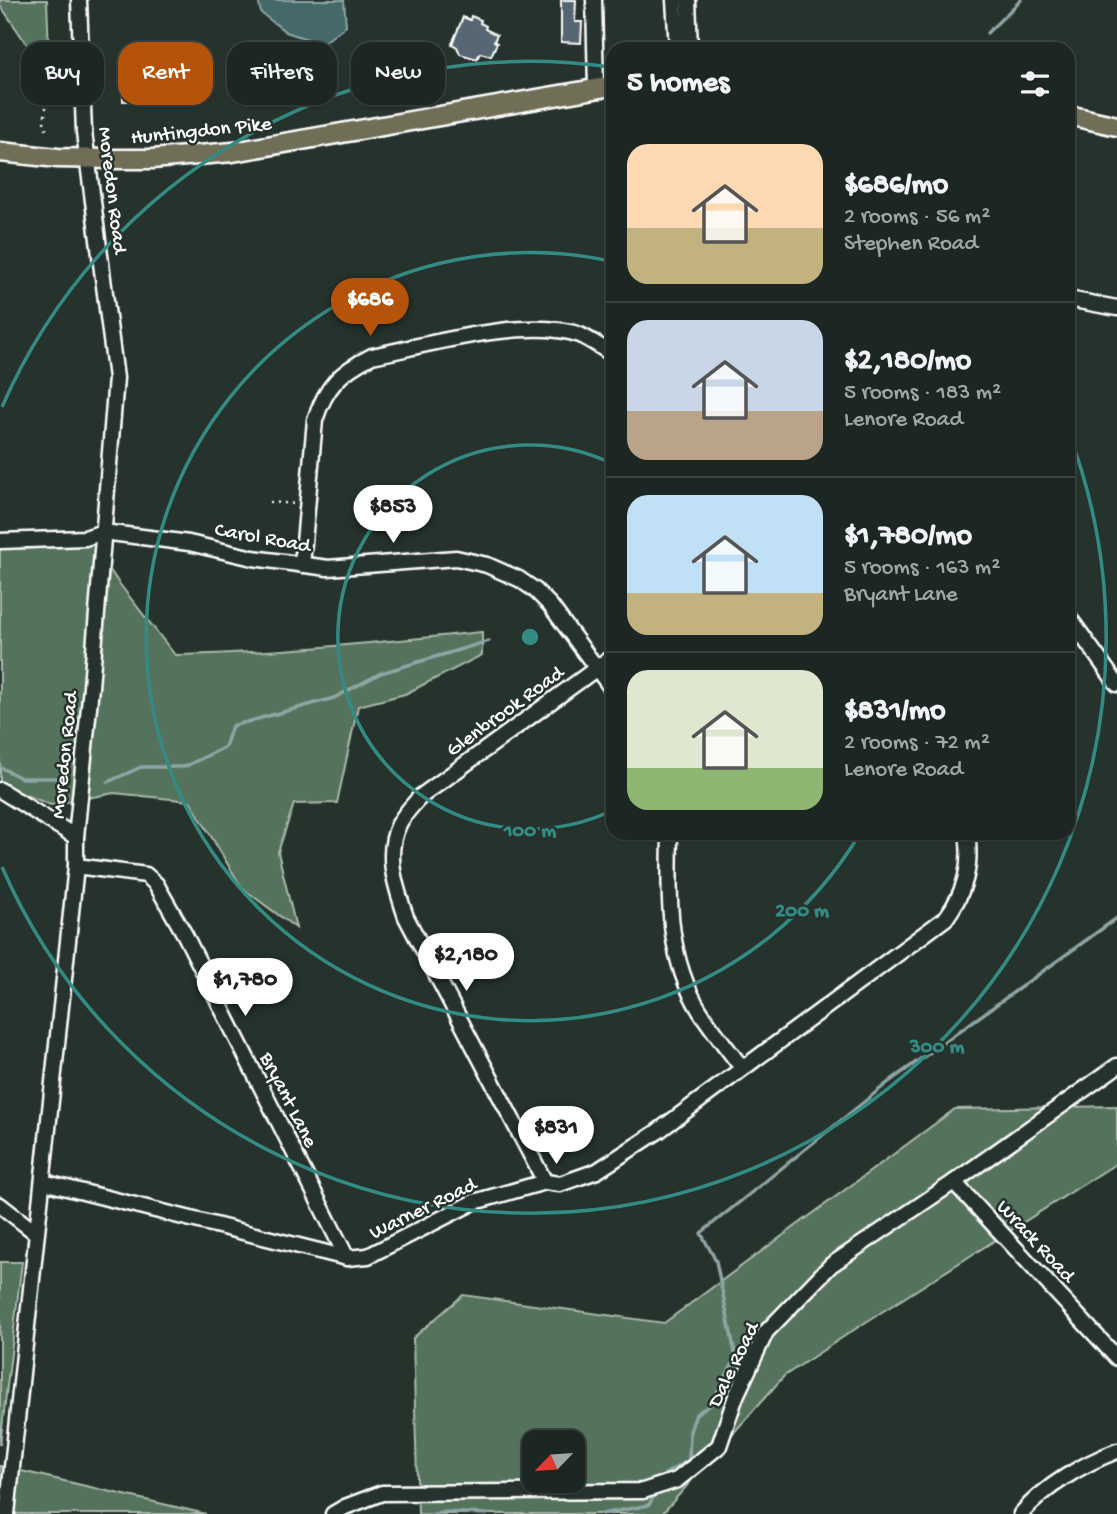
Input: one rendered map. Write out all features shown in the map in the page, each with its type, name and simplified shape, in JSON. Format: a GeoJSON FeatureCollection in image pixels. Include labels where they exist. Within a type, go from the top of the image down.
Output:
{"type":"FeatureCollection","features":[{"type":"Feature","properties":{"kind":"main road","name":"Huntingdon Pike"},"geometry":{"type":"LineString","coordinates":[[0,152],[87,159],[152,159],[233,152],[604,87]]}},
{"type":"Feature","properties":{"kind":"main road"},"geometry":{"type":"LineString","coordinates":[[1075,117],[1117,126]]}},
{"type":"Feature","properties":{"kind":"street","name":"Moredon Road"},"geometry":{"type":"LineString","coordinates":[[7,1514],[76,866],[76,837],[116,378],[87,159],[79,0]]}},
{"type":"Feature","properties":{"kind":"street"},"geometry":{"type":"LineString","coordinates":[[594,0],[604,87]]}},
{"type":"Feature","properties":{"kind":"street"},"geometry":{"type":"LineString","coordinates":[[674,0],[677,42]]}},
{"type":"Feature","properties":{"kind":"street"},"geometry":{"type":"LineString","coordinates":[[688,0],[690,42]]}},
{"type":"Feature","properties":{"kind":"street"},"geometry":{"type":"LineString","coordinates":[[1075,300],[1117,308]]}},
{"type":"Feature","properties":{"kind":"street"},"geometry":{"type":"LineString","coordinates":[[302,565],[315,420],[322,397],[338,377],[354,365],[372,356],[498,331],[538,328],[579,335],[606,351]]}},
{"type":"Feature","properties":{"kind":"street","name":"Carol Road"},"geometry":{"type":"LineString","coordinates":[[0,541],[85,538],[103,532],[189,543],[253,558],[328,568],[456,558],[487,565],[535,590],[550,605],[606,680]]}},
{"type":"Feature","properties":{"kind":"street"},"geometry":{"type":"LineString","coordinates":[[1075,626],[1117,684]]}},
{"type":"Feature","properties":{"kind":"street","name":"Glenbrook Road"},"geometry":{"type":"LineString","coordinates":[[545,1182],[407,917],[392,875],[393,847],[400,823],[420,797],[606,662]]}},
{"type":"Feature","properties":{"kind":"street"},"geometry":{"type":"LineString","coordinates":[[0,790],[76,837]]}},
{"type":"Feature","properties":{"kind":"street"},"geometry":{"type":"LineString","coordinates":[[670,840],[669,908],[676,956],[701,1012],[742,1068]]}},
{"type":"Feature","properties":{"kind":"street","name":"Warner Road"},"geometry":{"type":"LineString","coordinates":[[43,1182],[347,1258],[368,1256],[474,1202],[545,1182],[560,1184],[597,1171],[657,1132],[946,918],[960,898],[970,851],[968,840]]}},
{"type":"Feature","properties":{"kind":"street","name":"Bryant Lane"},"geometry":{"type":"LineString","coordinates":[[76,866],[146,875],[156,884],[185,935],[347,1258]]}},
{"type":"Feature","properties":{"kind":"street","name":"Dale Road"},"geometry":{"type":"LineString","coordinates":[[333,1514],[382,1493],[643,1491],[677,1480],[719,1446],[736,1396],[766,1332],[831,1265],[954,1182],[1117,1066]]}},
{"type":"Feature","properties":{"kind":"street","name":"Wrack Road"},"geometry":{"type":"LineString","coordinates":[[954,1182],[1117,1358]]}},
{"type":"Feature","properties":{"kind":"street"},"geometry":{"type":"LineString","coordinates":[[0,1205],[36,1233]]}},
{"type":"Feature","properties":{"kind":"street"},"geometry":{"type":"LineString","coordinates":[[1021,1514],[1061,1481],[1090,1463],[1117,1451]]}},
{"type":"Feature","properties":{"kind":"path"},"geometry":{"type":"LineString","coordinates":[[46,107],[44,123],[47,131]]}},
{"type":"Feature","properties":{"kind":"path"},"geometry":{"type":"LineString","coordinates":[[270,502],[299,504]]}},
{"type":"Feature","properties":{"kind":"green space"},"geometry":{"type":"Polygon","coordinates":[[[0,0],[47,0],[49,42],[25,42],[0,5],[0,0]]]}},
{"type":"Feature","properties":{"kind":"green space"},"geometry":{"type":"Polygon","coordinates":[[[92,543],[118,582],[175,655],[291,649],[482,632],[482,655],[405,694],[358,706],[337,803],[294,804],[278,852],[296,928],[242,888],[190,801],[114,793],[51,805],[0,785],[0,546],[92,543]]]}},
{"type":"Feature","properties":{"kind":"green space"},"geometry":{"type":"Polygon","coordinates":[[[1117,1106],[1117,1163],[784,1376],[662,1514],[418,1514],[413,1338],[463,1295],[664,1323],[955,1109],[1117,1106]]]}},
{"type":"Feature","properties":{"kind":"green space"},"geometry":{"type":"Polygon","coordinates":[[[0,1262],[22,1262],[0,1445],[0,1262]]]}},
{"type":"Feature","properties":{"kind":"green space"},"geometry":{"type":"Polygon","coordinates":[[[0,1466],[206,1514],[0,1514],[0,1466]]]}},
{"type":"Feature","properties":{"kind":"water"},"geometry":{"type":"Polygon","coordinates":[[[258,0],[344,0],[346,26],[325,42],[316,42],[286,32],[261,13],[258,0]]]}},
{"type":"Feature","properties":{"kind":"building"},"geometry":{"type":"Polygon","coordinates":[[[561,0],[576,0],[575,22],[582,22],[581,43],[561,42],[561,0]]]}},
{"type":"Feature","properties":{"kind":"building"},"geometry":{"type":"Polygon","coordinates":[[[471,16],[481,20],[480,23],[486,26],[485,29],[497,35],[494,41],[497,43],[491,56],[480,53],[477,59],[460,54],[452,44],[463,17],[470,20],[471,16]]]}},
{"type":"Feature","properties":{"kind":"waterway"},"geometry":{"type":"LineString","coordinates":[[987,33],[1021,0]]}},
{"type":"Feature","properties":{"kind":"waterway"},"geometry":{"type":"LineString","coordinates":[[108,782],[141,767],[184,767],[225,747],[232,726],[334,698],[381,673],[489,641]]}},
{"type":"Feature","properties":{"kind":"waterway"},"geometry":{"type":"LineString","coordinates":[[0,767],[21,778],[58,778]]}},
{"type":"Feature","properties":{"kind":"waterway"},"geometry":{"type":"LineString","coordinates":[[661,1481],[665,1474],[689,1460],[690,1431],[696,1414],[710,1405],[736,1358],[716,1261],[701,1233],[890,1081],[1117,918]]}},
{"type":"Feature","properties":{"kind":"waterway"},"geometry":{"type":"LineString","coordinates":[[602,1514],[649,1505],[656,1491]]}},
{"type":"Feature","properties":{"kind":"waterway"},"geometry":{"type":"LineString","coordinates":[[434,1514],[487,1514]]}}]}
